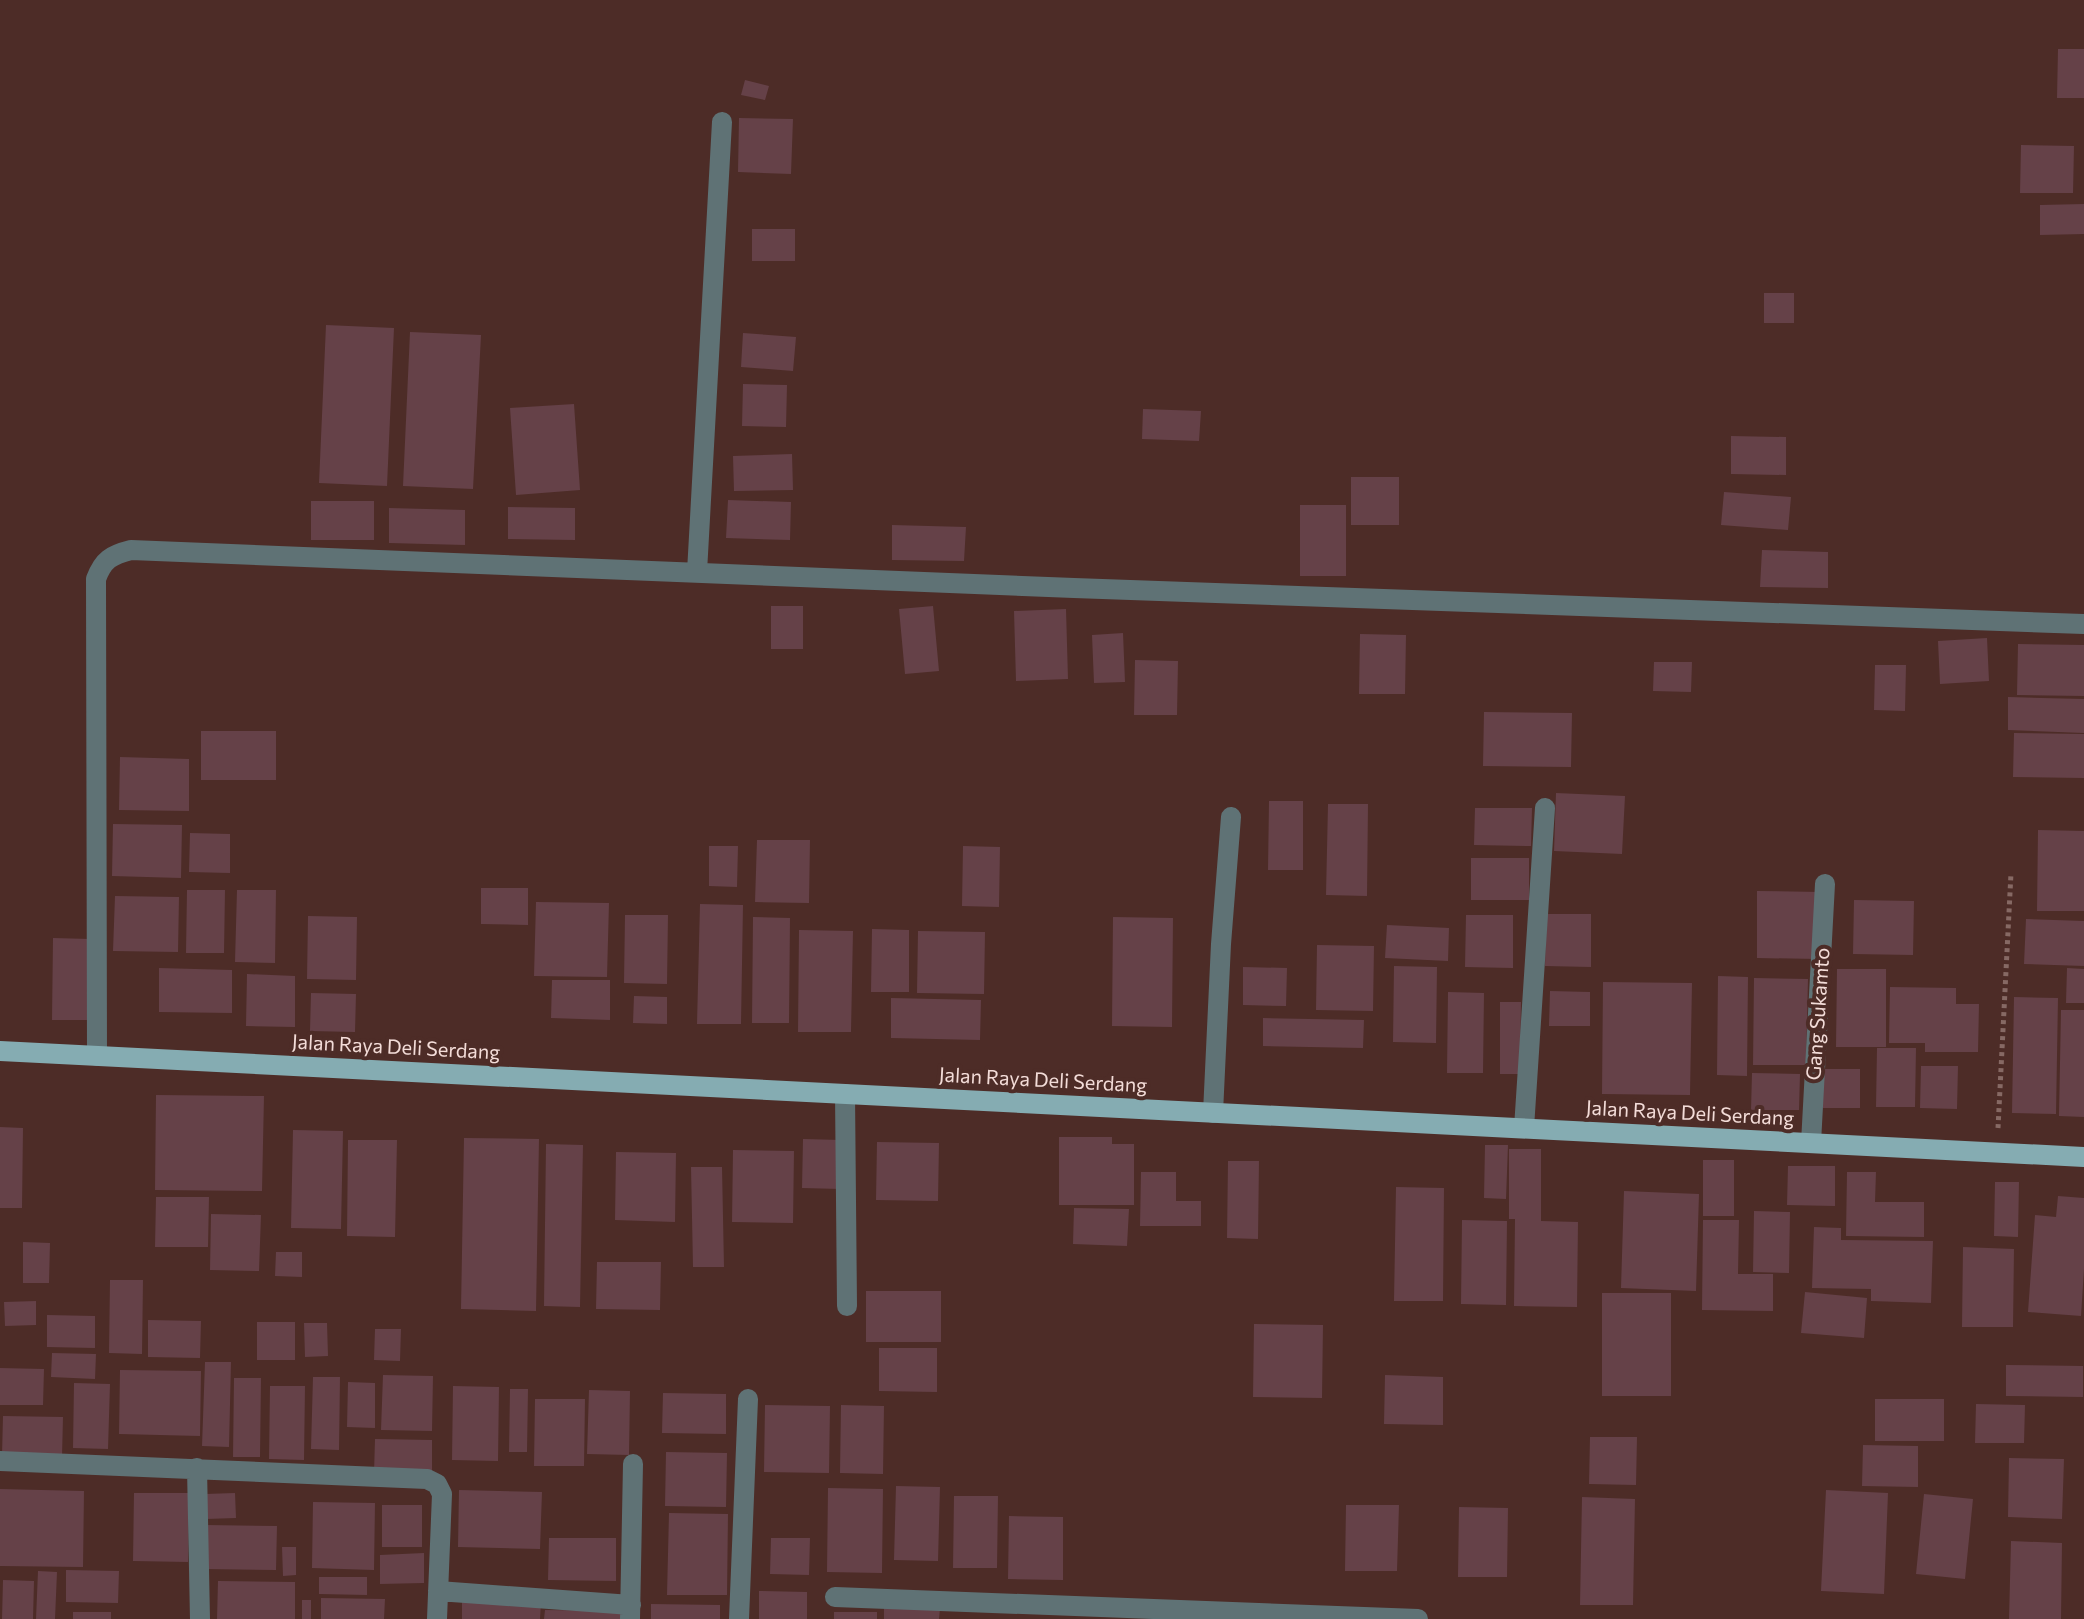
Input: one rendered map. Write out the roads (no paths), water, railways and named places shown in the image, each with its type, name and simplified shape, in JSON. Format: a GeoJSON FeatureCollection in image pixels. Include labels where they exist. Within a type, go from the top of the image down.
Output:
{"type":"FeatureCollection","features":[{"type":"Feature","properties":{"kind":"main road","name":"Jalan Raya Deli Serdang"},"geometry":{"type":"LineString","coordinates":[[0,1051],[2084,1157]]}},
{"type":"Feature","properties":{"kind":"street"},"geometry":{"type":"LineString","coordinates":[[697,572],[722,122]]}},
{"type":"Feature","properties":{"kind":"street"},"geometry":{"type":"LineString","coordinates":[[97,1056],[96,579],[102,563],[113,554],[131,550],[1121,590],[2084,624]]}},
{"type":"Feature","properties":{"kind":"street"},"geometry":{"type":"LineString","coordinates":[[1524,1128],[1545,808]]}},
{"type":"Feature","properties":{"kind":"street"},"geometry":{"type":"LineString","coordinates":[[1213,1113],[1231,817]]}},
{"type":"Feature","properties":{"kind":"street","name":"Gang Sukamto"},"geometry":{"type":"LineString","coordinates":[[1811,1143],[1825,884]]}},
{"type":"Feature","properties":{"kind":"street"},"geometry":{"type":"LineString","coordinates":[[845,1094],[847,1306]]}},
{"type":"Feature","properties":{"kind":"street"},"geometry":{"type":"LineString","coordinates":[[739,1619],[748,1399]]}},
{"type":"Feature","properties":{"kind":"street"},"geometry":{"type":"LineString","coordinates":[[0,1461],[427,1479],[437,1484],[442,1494],[437,1619]]}},
{"type":"Feature","properties":{"kind":"street"},"geometry":{"type":"LineString","coordinates":[[438,1591],[631,1612],[633,1464]]}},
{"type":"Feature","properties":{"kind":"street"},"geometry":{"type":"LineString","coordinates":[[197,1468],[200,1619]]}},
{"type":"Feature","properties":{"kind":"street"},"geometry":{"type":"LineString","coordinates":[[835,1597],[1418,1619]]}}]}
